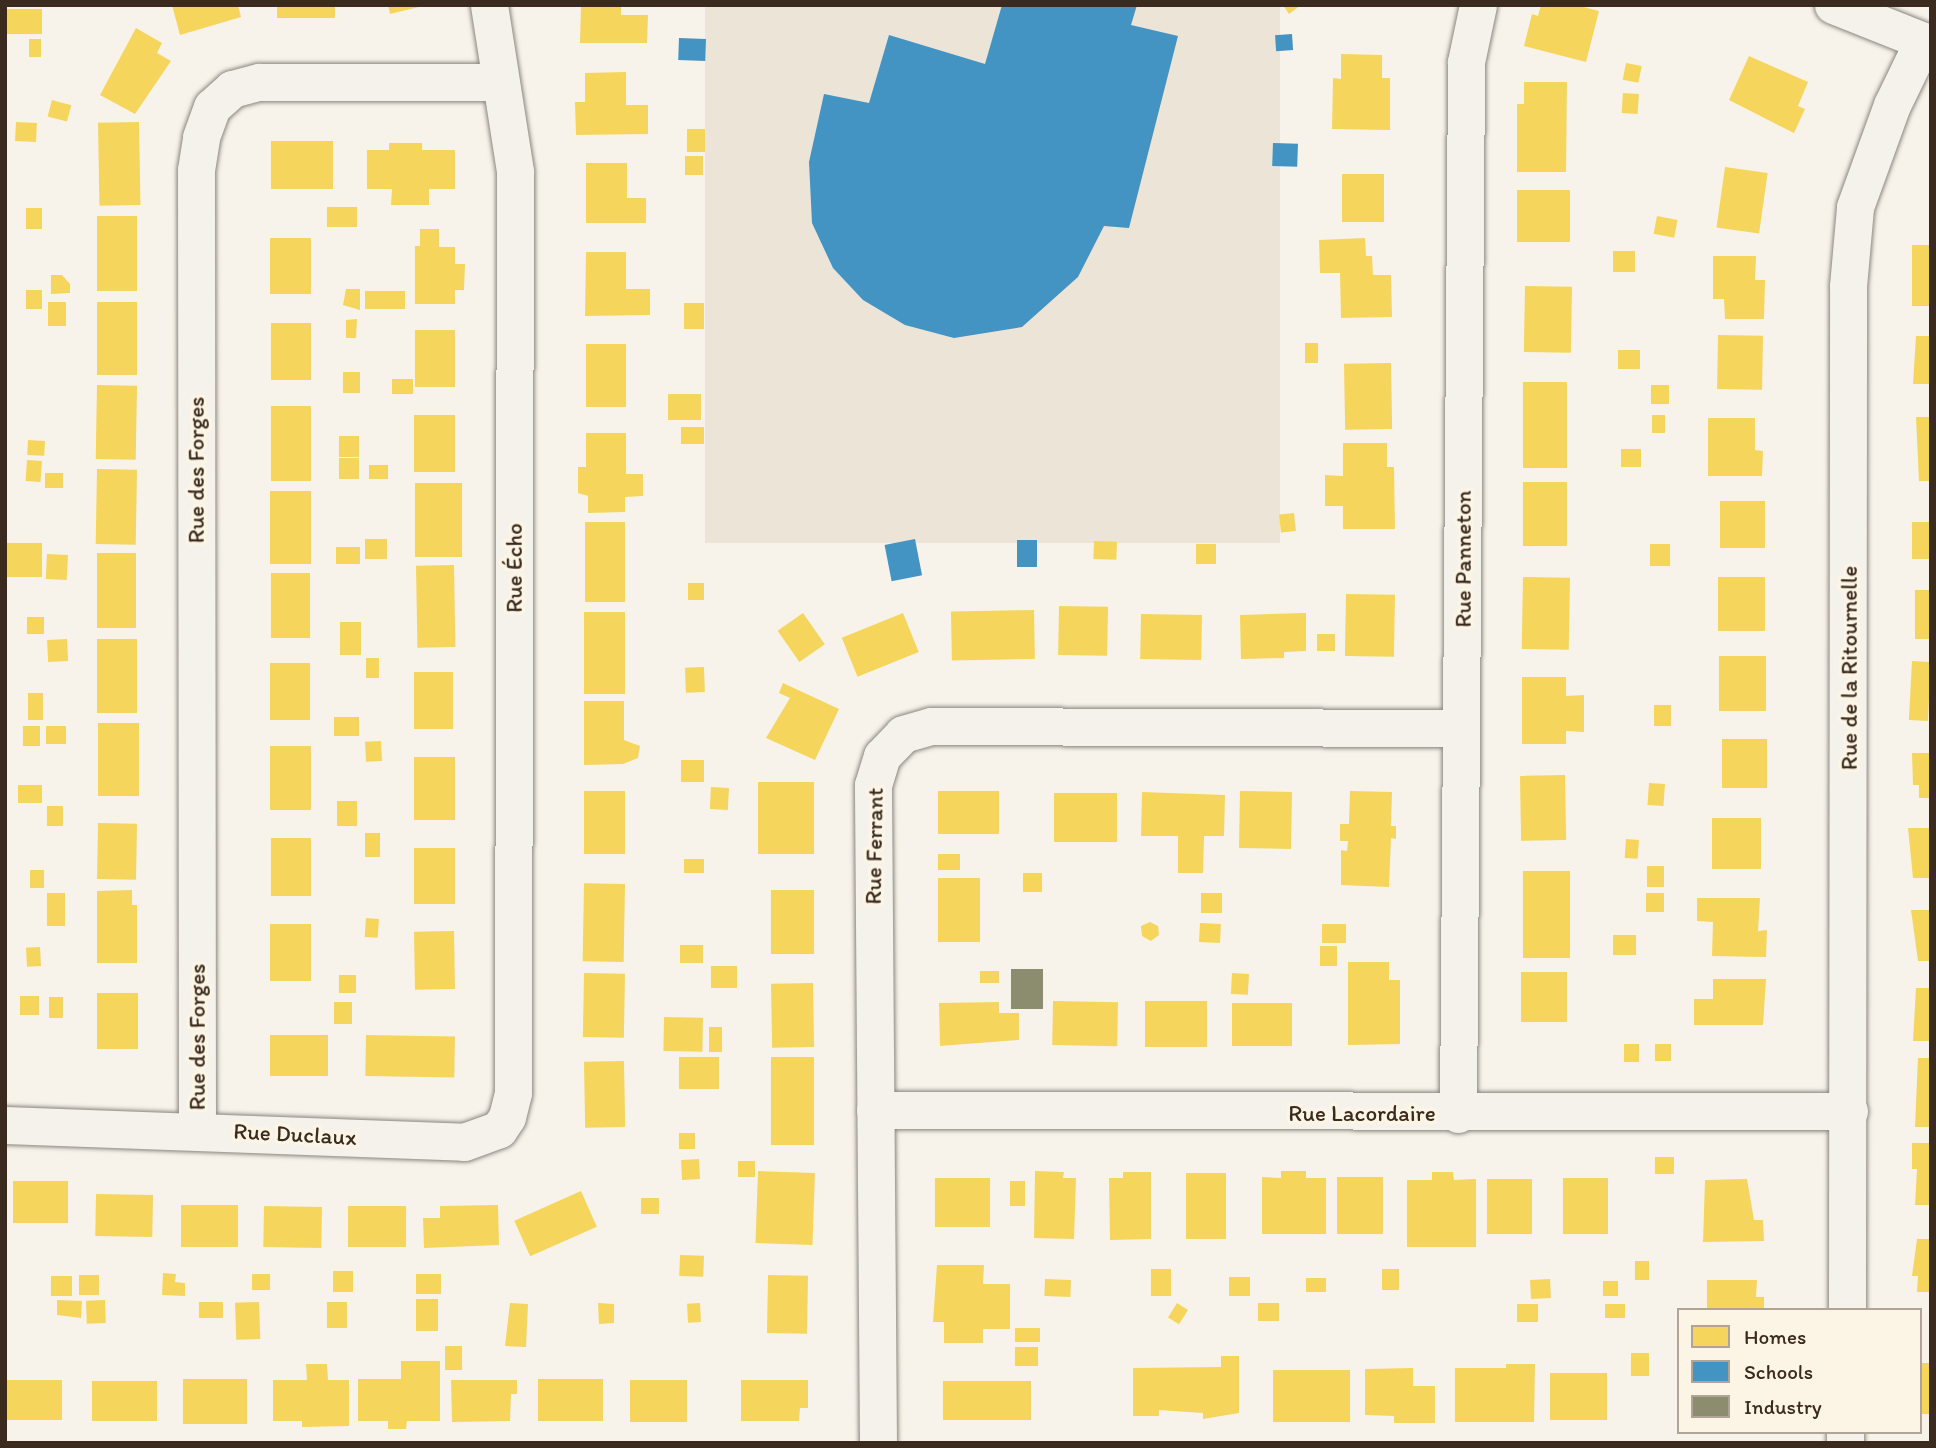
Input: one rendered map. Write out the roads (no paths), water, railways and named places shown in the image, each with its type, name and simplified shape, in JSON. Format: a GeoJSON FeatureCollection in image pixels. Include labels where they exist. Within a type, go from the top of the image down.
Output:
{"type":"FeatureCollection","features":[{"type":"Feature","properties":{"kind":"street","name":"Rue Écho"},"geometry":{"type":"LineString","coordinates":[[489,5],[515,171],[513,1093],[499,1129]]}},
{"type":"Feature","properties":{"kind":"street","name":"Rue Panneton"},"geometry":{"type":"LineString","coordinates":[[1458,1114],[1466,62],[1478,5]]}},
{"type":"Feature","properties":{"kind":"street"},"geometry":{"type":"LineString","coordinates":[[1833,5],[1927,42]]}},
{"type":"Feature","properties":{"kind":"street","name":"Rue de la Ritournelle"},"geometry":{"type":"LineString","coordinates":[[1847,1308],[1849,286],[1855,207],[1892,105],[1927,42]]}},
{"type":"Feature","properties":{"kind":"street","name":"Rue des Forges"},"geometry":{"type":"LineString","coordinates":[[197,1129],[196,170],[201,137],[212,107],[232,89],[259,82],[499,82]]}},
{"type":"Feature","properties":{"kind":"street","name":"Rue Ferrant"},"geometry":{"type":"LineString","coordinates":[[878,1443],[873,785],[882,756],[903,734],[931,726],[1461,728]]}},
{"type":"Feature","properties":{"kind":"street","name":"Rue Lacordaire"},"geometry":{"type":"LineString","coordinates":[[875,1110],[1458,1114],[1849,1111]]}},
{"type":"Feature","properties":{"kind":"street","name":"Rue Duclaux"},"geometry":{"type":"LineString","coordinates":[[5,1125],[197,1129],[464,1142],[499,1129]]}}]}
